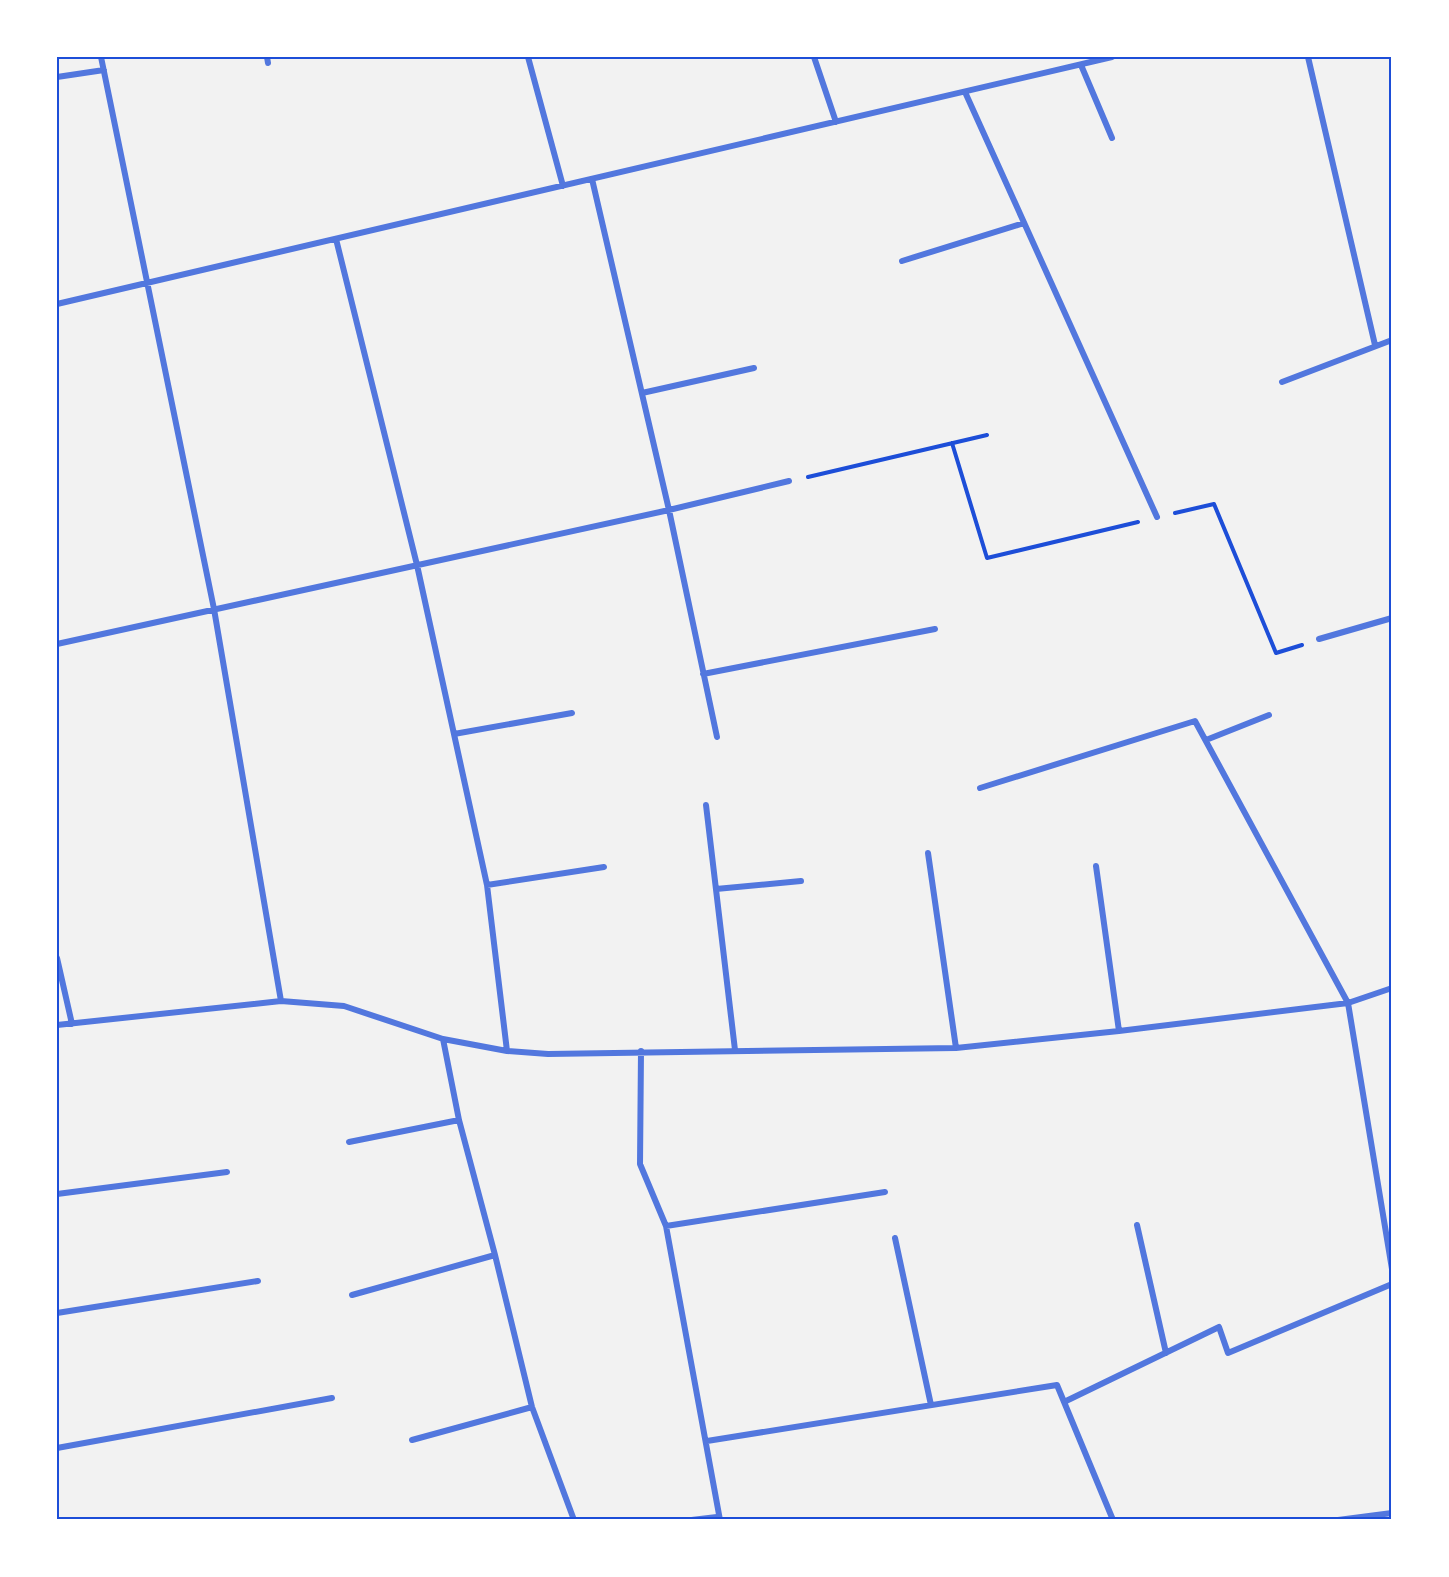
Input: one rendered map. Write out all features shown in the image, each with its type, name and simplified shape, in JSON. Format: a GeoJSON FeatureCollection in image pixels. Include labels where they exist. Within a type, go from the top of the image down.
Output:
{"type":"FeatureCollection","features":[{"type":"Feature","properties":{"kind":"street"},"geometry":{"type":"LineString","coordinates":[[101,57],[214,609],[281,1001]]}},
{"type":"Feature","properties":{"kind":"street"},"geometry":{"type":"LineString","coordinates":[[528,57],[563,186]]}},
{"type":"Feature","properties":{"kind":"street"},"geometry":{"type":"LineString","coordinates":[[814,57],[836,122]]}},
{"type":"Feature","properties":{"kind":"street"},"geometry":{"type":"LineString","coordinates":[[57,304],[1112,57]]}},
{"type":"Feature","properties":{"kind":"street"},"geometry":{"type":"LineString","coordinates":[[1308,57],[1376,345]]}},
{"type":"Feature","properties":{"kind":"street"},"geometry":{"type":"LineString","coordinates":[[1081,65],[1112,138]]}},
{"type":"Feature","properties":{"kind":"street"},"geometry":{"type":"LineString","coordinates":[[57,77],[104,70]]}},
{"type":"Feature","properties":{"kind":"street"},"geometry":{"type":"LineString","coordinates":[[965,92],[1157,517]]}},
{"type":"Feature","properties":{"kind":"street"},"geometry":{"type":"LineString","coordinates":[[592,179],[669,510],[717,738]]}},
{"type":"Feature","properties":{"kind":"street"},"geometry":{"type":"LineString","coordinates":[[902,261],[1024,223]]}},
{"type":"Feature","properties":{"kind":"street"},"geometry":{"type":"LineString","coordinates":[[336,239],[417,565],[487,885],[507,1051]]}},
{"type":"Feature","properties":{"kind":"street"},"geometry":{"type":"LineString","coordinates":[[1282,382],[1392,340]]}},
{"type":"Feature","properties":{"kind":"street"},"geometry":{"type":"LineString","coordinates":[[642,393],[754,368]]}},
{"type":"Feature","properties":{"kind":"street"},"geometry":{"type":"LineString","coordinates":[[57,644],[669,510],[789,481]]}},
{"type":"Feature","properties":{"kind":"street"},"geometry":{"type":"LineString","coordinates":[[1319,639],[1392,618]]}},
{"type":"Feature","properties":{"kind":"street"},"geometry":{"type":"LineString","coordinates":[[703,674],[935,629]]}},
{"type":"Feature","properties":{"kind":"street"},"geometry":{"type":"LineString","coordinates":[[454,734],[572,713]]}},
{"type":"Feature","properties":{"kind":"street"},"geometry":{"type":"LineString","coordinates":[[1206,740],[1269,715]]}},
{"type":"Feature","properties":{"kind":"street"},"geometry":{"type":"LineString","coordinates":[[980,788],[1196,721],[1348,1003],[1392,1269]]}},
{"type":"Feature","properties":{"kind":"street"},"geometry":{"type":"LineString","coordinates":[[706,805],[735,1050]]}},
{"type":"Feature","properties":{"kind":"street"},"geometry":{"type":"LineString","coordinates":[[927,853],[956,1048]]}},
{"type":"Feature","properties":{"kind":"street"},"geometry":{"type":"LineString","coordinates":[[1096,866],[1119,1031]]}},
{"type":"Feature","properties":{"kind":"street"},"geometry":{"type":"LineString","coordinates":[[487,885],[604,867]]}},
{"type":"Feature","properties":{"kind":"street"},"geometry":{"type":"LineString","coordinates":[[716,889],[801,881]]}},
{"type":"Feature","properties":{"kind":"street"},"geometry":{"type":"LineString","coordinates":[[57,958],[72,1024]]}},
{"type":"Feature","properties":{"kind":"street"},"geometry":{"type":"LineString","coordinates":[[57,1025],[281,1001],[344,1006],[443,1039],[507,1051],[548,1054],[956,1048],[1348,1003],[1392,988]]}},
{"type":"Feature","properties":{"kind":"street"},"geometry":{"type":"LineString","coordinates":[[443,1039],[459,1120],[532,1407],[574,1520]]}},
{"type":"Feature","properties":{"kind":"street"},"geometry":{"type":"LineString","coordinates":[[641,1051],[640,1164],[666,1226],[720,1518]]}},
{"type":"Feature","properties":{"kind":"street"},"geometry":{"type":"LineString","coordinates":[[349,1142],[459,1120]]}},
{"type":"Feature","properties":{"kind":"street"},"geometry":{"type":"LineString","coordinates":[[57,1194],[227,1172]]}},
{"type":"Feature","properties":{"kind":"street"},"geometry":{"type":"LineString","coordinates":[[666,1226],[885,1192]]}},
{"type":"Feature","properties":{"kind":"street"},"geometry":{"type":"LineString","coordinates":[[1137,1225],[1166,1353]]}},
{"type":"Feature","properties":{"kind":"street"},"geometry":{"type":"LineString","coordinates":[[895,1238],[931,1405]]}},
{"type":"Feature","properties":{"kind":"street"},"geometry":{"type":"LineString","coordinates":[[352,1295],[495,1255]]}},
{"type":"Feature","properties":{"kind":"street"},"geometry":{"type":"LineString","coordinates":[[57,1313],[258,1281]]}},
{"type":"Feature","properties":{"kind":"street"},"geometry":{"type":"LineString","coordinates":[[1064,1402],[1219,1327],[1228,1353],[1392,1284]]}},
{"type":"Feature","properties":{"kind":"street"},"geometry":{"type":"LineString","coordinates":[[706,1441],[1057,1385],[1113,1520]]}},
{"type":"Feature","properties":{"kind":"street"},"geometry":{"type":"LineString","coordinates":[[57,1448],[332,1398]]}},
{"type":"Feature","properties":{"kind":"street"},"geometry":{"type":"LineString","coordinates":[[412,1440],[532,1407]]}},
{"type":"Feature","properties":{"kind":"street"},"geometry":{"type":"LineString","coordinates":[[1338,1520],[1392,1513]]}},
{"type":"Feature","properties":{"kind":"lane"},"geometry":{"type":"LineString","coordinates":[[685,1520],[720,1518]]}},
{"type":"Feature","properties":{"kind":"path"},"geometry":{"type":"LineString","coordinates":[[789,481],[987,435]]}},
{"type":"Feature","properties":{"kind":"path"},"geometry":{"type":"LineString","coordinates":[[952,444],[987,558],[1214,504],[1276,653],[1319,639]]}}]}
